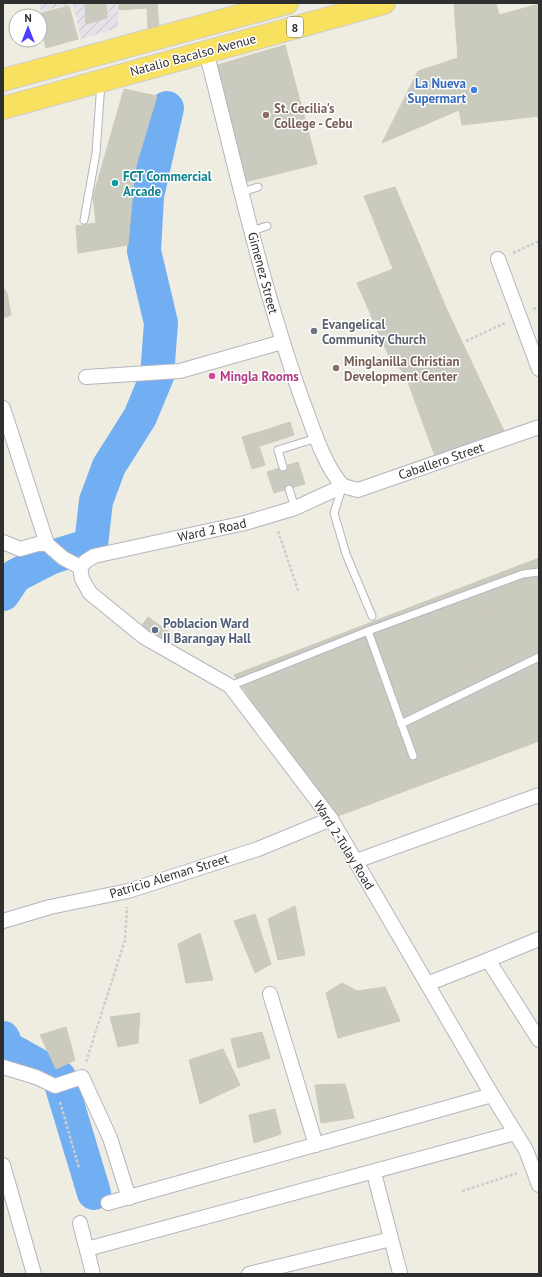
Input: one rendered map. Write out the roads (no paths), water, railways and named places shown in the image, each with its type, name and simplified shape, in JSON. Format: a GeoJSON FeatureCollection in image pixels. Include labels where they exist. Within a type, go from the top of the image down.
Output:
{"type":"FeatureCollection","features":[{"type":"Feature","properties":{"kind":"highway","name":"Natalio Bacalso Avenue"},"geometry":{"type":"LineString","coordinates":[[3,80],[287,3]]}},
{"type":"Feature","properties":{"kind":"highway","name":"Natalio Bacalso Avenue"},"geometry":{"type":"LineString","coordinates":[[3,108],[384,3]]}},
{"type":"Feature","properties":{"kind":"street","name":"Gimenez Street"},"geometry":{"type":"LineString","coordinates":[[206,51],[282,342],[334,476],[343,486]]}},
{"type":"Feature","properties":{"kind":"street"},"geometry":{"type":"LineString","coordinates":[[498,259],[539,370]]}},
{"type":"Feature","properties":{"kind":"street"},"geometry":{"type":"LineString","coordinates":[[86,377],[180,371],[282,342]]}},
{"type":"Feature","properties":{"kind":"street"},"geometry":{"type":"LineString","coordinates":[[3,408],[56,552]]}},
{"type":"Feature","properties":{"kind":"street","name":"Caballero Street"},"geometry":{"type":"LineString","coordinates":[[343,486],[358,490],[539,427]]}},
{"type":"Feature","properties":{"kind":"street","name":"Ward 2 Road"},"geometry":{"type":"LineString","coordinates":[[80,568],[86,561],[104,553],[245,523],[295,508],[343,486]]}},
{"type":"Feature","properties":{"kind":"street"},"geometry":{"type":"LineString","coordinates":[[3,542],[20,549],[38,544],[56,552],[80,568]]}},
{"type":"Feature","properties":{"kind":"street","name":"Ward 2-Tulay Road"},"geometry":{"type":"LineString","coordinates":[[80,568],[82,579],[90,593],[144,637],[230,686],[331,819],[492,1095],[526,1150],[539,1185]]}},
{"type":"Feature","properties":{"kind":"street"},"geometry":{"type":"LineString","coordinates":[[356,861],[539,795]]}},
{"type":"Feature","properties":{"kind":"street","name":"Patricio Aleman Street"},"geometry":{"type":"LineString","coordinates":[[3,921],[50,907],[128,891],[258,849],[331,819]]}},
{"type":"Feature","properties":{"kind":"street"},"geometry":{"type":"LineString","coordinates":[[427,984],[539,939]]}},
{"type":"Feature","properties":{"kind":"street"},"geometry":{"type":"LineString","coordinates":[[488,960],[538,1038]]}},
{"type":"Feature","properties":{"kind":"street"},"geometry":{"type":"LineString","coordinates":[[270,994],[316,1145]]}},
{"type":"Feature","properties":{"kind":"street"},"geometry":{"type":"LineString","coordinates":[[3,1067],[36,1077],[55,1086],[82,1077],[110,1138],[129,1198]]}},
{"type":"Feature","properties":{"kind":"street"},"geometry":{"type":"LineString","coordinates":[[108,1203],[492,1095]]}},
{"type":"Feature","properties":{"kind":"street"},"geometry":{"type":"LineString","coordinates":[[87,1249],[374,1173],[516,1133]]}},
{"type":"Feature","properties":{"kind":"street"},"geometry":{"type":"LineString","coordinates":[[3,1165],[7,1190],[34,1274]]}},
{"type":"Feature","properties":{"kind":"street"},"geometry":{"type":"LineString","coordinates":[[374,1173],[400,1273]]}},
{"type":"Feature","properties":{"kind":"street"},"geometry":{"type":"LineString","coordinates":[[80,1223],[93,1274]]}},
{"type":"Feature","properties":{"kind":"street"},"geometry":{"type":"LineString","coordinates":[[249,1274],[391,1240]]}},
{"type":"Feature","properties":{"kind":"lane"},"geometry":{"type":"LineString","coordinates":[[84,220],[96,154],[101,80]]}},
{"type":"Feature","properties":{"kind":"lane"},"geometry":{"type":"LineString","coordinates":[[242,192],[258,187]]}},
{"type":"Feature","properties":{"kind":"lane"},"geometry":{"type":"LineString","coordinates":[[252,230],[267,226]]}},
{"type":"Feature","properties":{"kind":"lane"},"geometry":{"type":"LineString","coordinates":[[283,467],[278,450],[318,438]]}},
{"type":"Feature","properties":{"kind":"lane"},"geometry":{"type":"LineString","coordinates":[[343,486],[337,500],[334,513],[346,554],[372,616]]}},
{"type":"Feature","properties":{"kind":"lane"},"geometry":{"type":"LineString","coordinates":[[289,489],[295,508]]}},
{"type":"Feature","properties":{"kind":"lane"},"geometry":{"type":"LineString","coordinates":[[230,686],[368,631],[523,574],[539,572]]}},
{"type":"Feature","properties":{"kind":"lane"},"geometry":{"type":"LineString","coordinates":[[368,631],[412,756]]}},
{"type":"Feature","properties":{"kind":"lane"},"geometry":{"type":"LineString","coordinates":[[401,724],[539,657]]}},
{"type":"Feature","properties":{"kind":"waterway"},"geometry":{"type":"LineString","coordinates":[[3,594],[15,576],[52,557],[91,545],[96,501],[109,466],[140,417],[157,376],[161,323],[144,251],[147,196],[167,108]]}},
{"type":"Feature","properties":{"kind":"waterway"},"geometry":{"type":"LineString","coordinates":[[3,1038],[7,1048],[59,1077],[94,1193]]}},
{"type":"Feature","properties":{"kind":"place","name":"La Nueva Supermart"},"geometry":{"type":"Point","coordinates":[474,90]}},
{"type":"Feature","properties":{"kind":"place","name":"St. Cecilia's College - Cebu"},"geometry":{"type":"Point","coordinates":[266,115]}},
{"type":"Feature","properties":{"kind":"place","name":"FCT Commercial Arcade"},"geometry":{"type":"Point","coordinates":[115,183]}},
{"type":"Feature","properties":{"kind":"place","name":"Evangelical Community Church"},"geometry":{"type":"Point","coordinates":[314,331]}},
{"type":"Feature","properties":{"kind":"place","name":"Minglanilla Christian Development Center"},"geometry":{"type":"Point","coordinates":[336,368]}},
{"type":"Feature","properties":{"kind":"place","name":"Mingla Rooms"},"geometry":{"type":"Point","coordinates":[212,376]}},
{"type":"Feature","properties":{"kind":"place","name":"Poblacion Ward II Barangay Hall"},"geometry":{"type":"Point","coordinates":[155,630]}}]}
